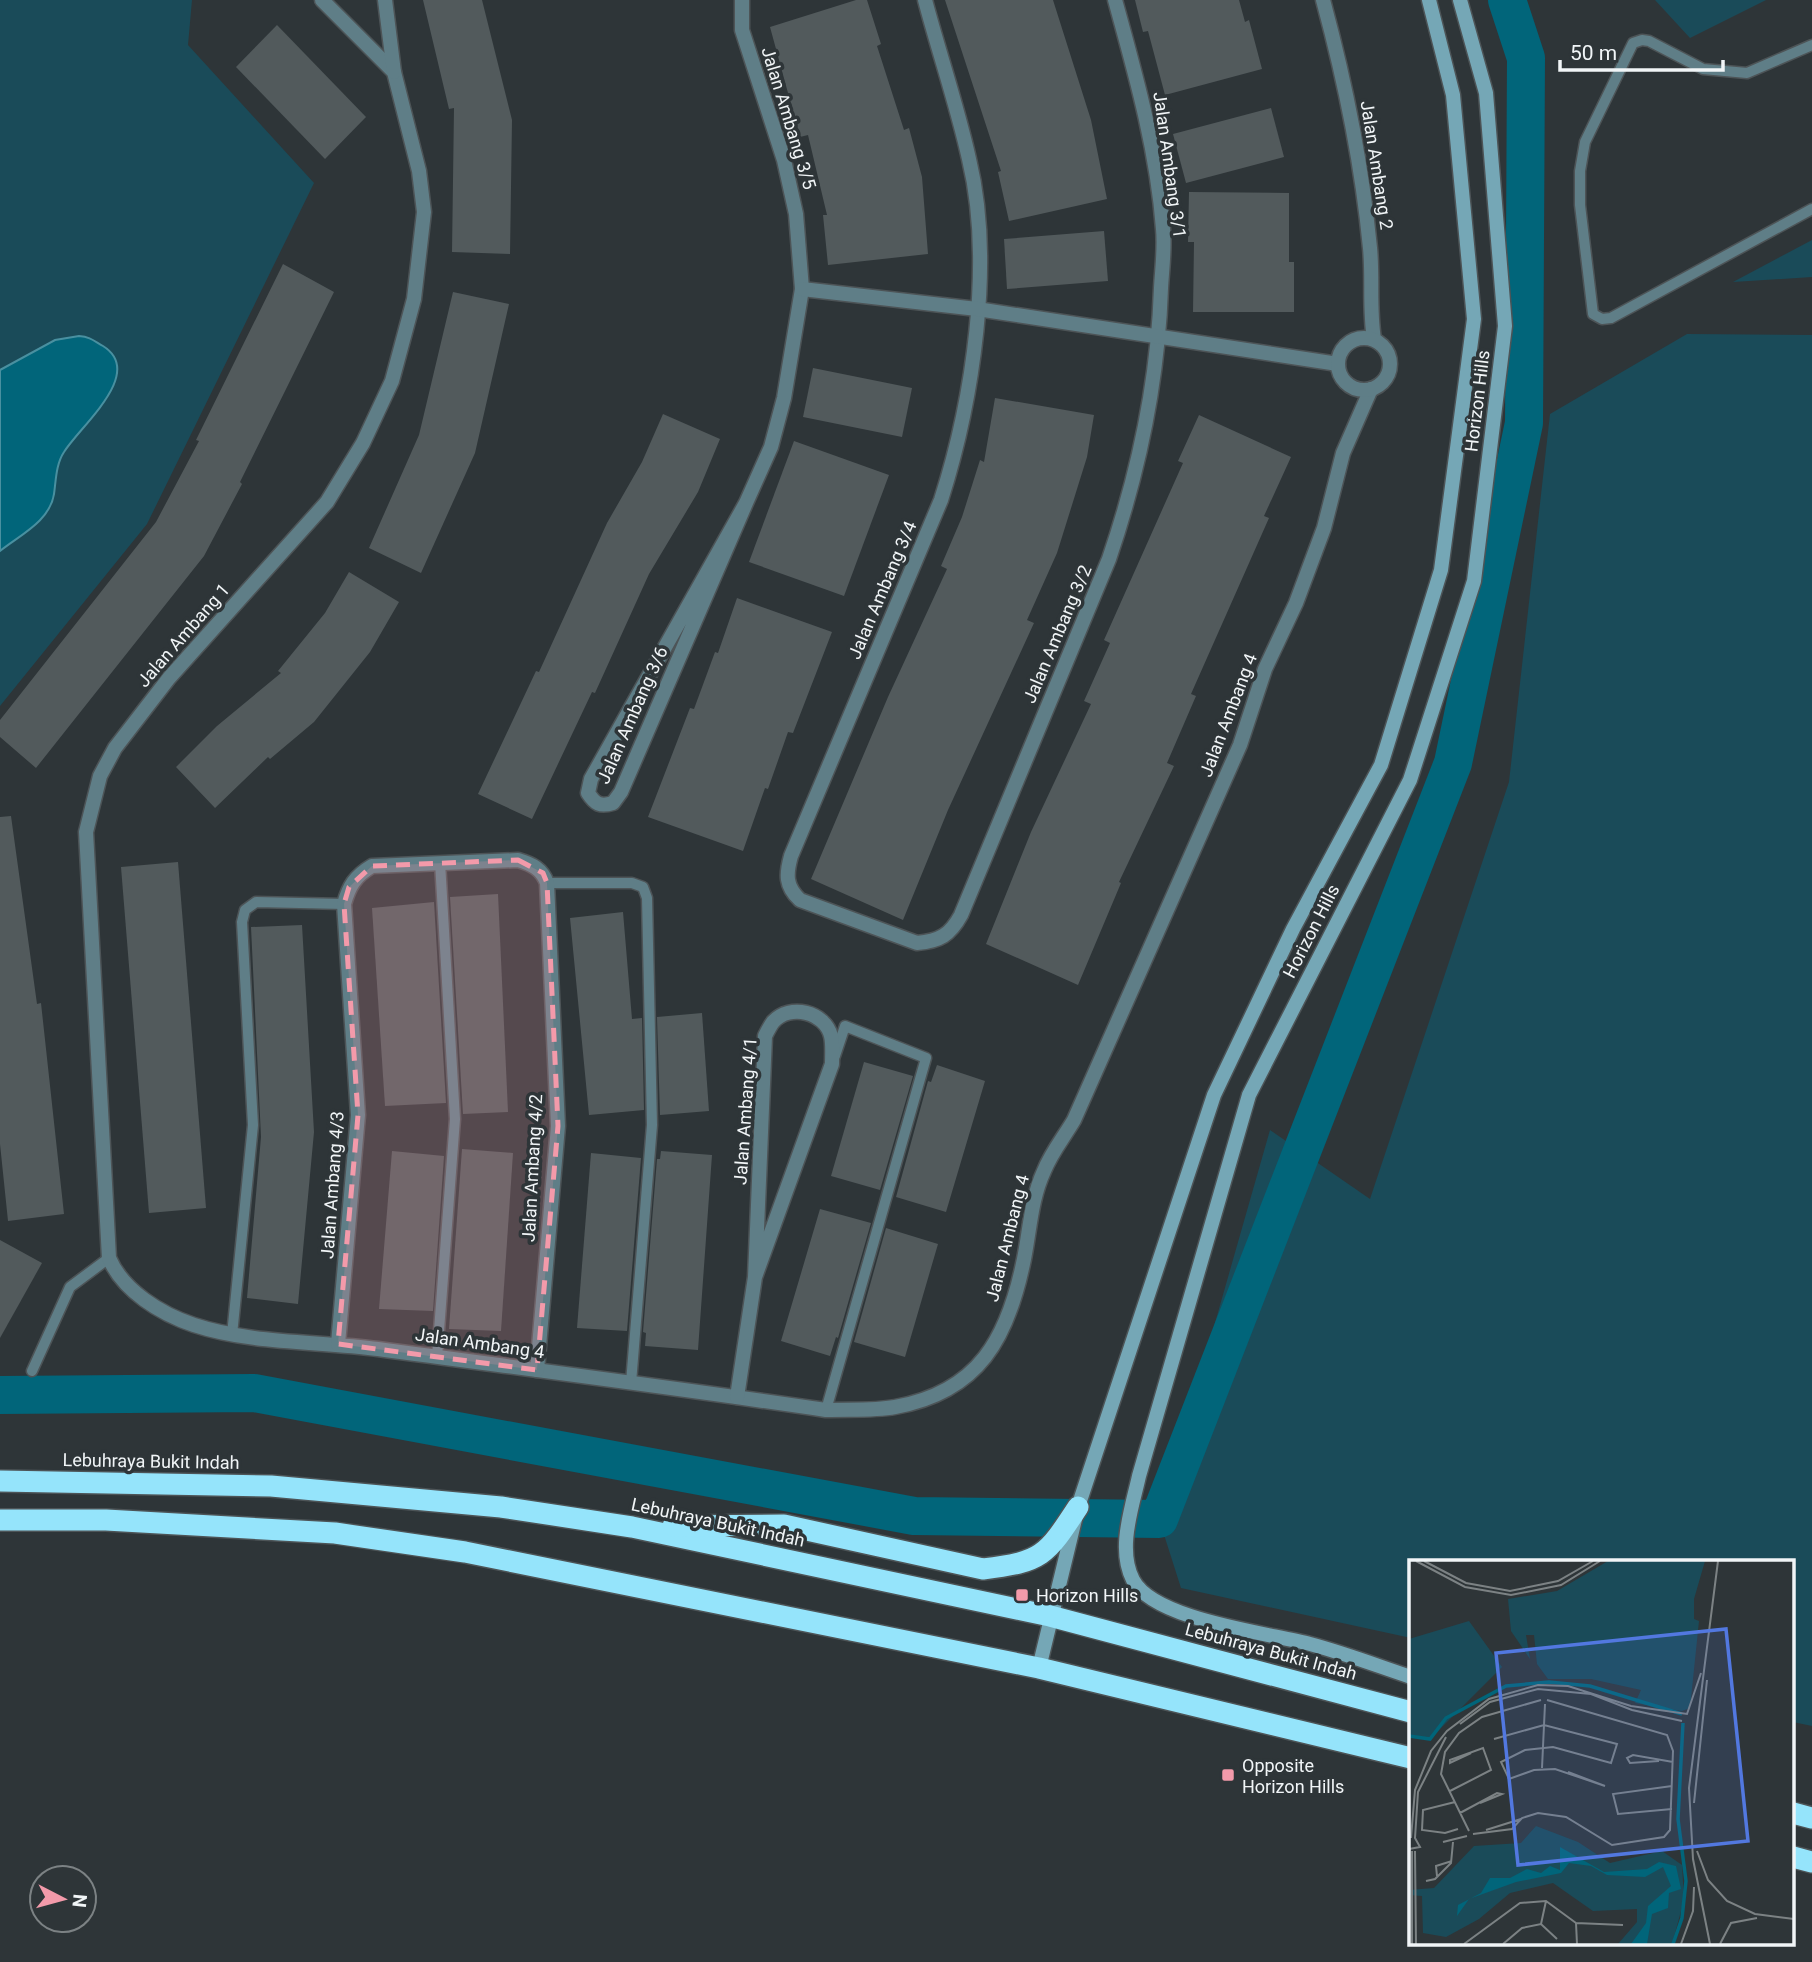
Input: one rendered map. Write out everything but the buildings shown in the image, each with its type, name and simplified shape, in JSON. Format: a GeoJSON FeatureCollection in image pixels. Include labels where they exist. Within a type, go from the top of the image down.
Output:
{"type":"FeatureCollection","features":[{"type":"Feature","properties":{"kind":"highway","name":"Lebuhraya Bukit Indah"},"geometry":{"type":"LineString","coordinates":[[0,1481],[271,1486],[501,1507],[632,1527],[1050,1616],[1409,1711]]}},
{"type":"Feature","properties":{"kind":"highway"},"geometry":{"type":"LineString","coordinates":[[632,1527],[785,1525],[983,1569],[1016,1565],[1039,1557],[1055,1542],[1077,1507]]}},
{"type":"Feature","properties":{"kind":"highway"},"geometry":{"type":"LineString","coordinates":[[0,1520],[106,1520],[361,1536],[465,1552],[1039,1668],[1409,1758]]}},
{"type":"Feature","properties":{"kind":"highway"},"geometry":{"type":"LineString","coordinates":[[1794,1813],[1812,1818]]}},
{"type":"Feature","properties":{"kind":"highway"},"geometry":{"type":"LineString","coordinates":[[1794,1857],[1812,1862]]}},
{"type":"Feature","properties":{"kind":"street"},"geometry":{"type":"LineString","coordinates":[[322,0],[394,72]]}},
{"type":"Feature","properties":{"kind":"street","name":"Jalan Ambang 1"},"geometry":{"type":"LineString","coordinates":[[108,1258],[86,858],[90,807],[100,776],[122,738],[169,678],[327,502],[363,443],[392,381],[414,299],[424,212],[419,171],[394,72],[385,0]]}},
{"type":"Feature","properties":{"kind":"street","name":"Jalan Ambang 3/5"},"geometry":{"type":"LineString","coordinates":[[742,0],[742,30],[784,160],[796,214],[802,289]]}},
{"type":"Feature","properties":{"kind":"street","name":"Jalan Ambang 3/4"},"geometry":{"type":"LineString","coordinates":[[925,0],[970,161],[979,237],[977,309],[968,395],[957,451],[941,500],[790,856],[786,875],[791,892],[800,900],[916,943],[934,942],[951,933]]}},
{"type":"Feature","properties":{"kind":"street","name":"Jalan Ambang 3/1"},"geometry":{"type":"LineString","coordinates":[[1115,0],[1147,114],[1163,231],[1160,339]]}},
{"type":"Feature","properties":{"kind":"street","name":"Jalan Ambang 2"},"geometry":{"type":"LineString","coordinates":[[1323,0],[1344,78],[1370,250],[1370,313],[1374,339]]}},
{"type":"Feature","properties":{"kind":"street","name":"Horizon Hills"},"geometry":{"type":"LineString","coordinates":[[1039,1668],[1077,1507],[1214,1095],[1293,929],[1381,765],[1441,570],[1474,319],[1453,95],[1429,0]]}},
{"type":"Feature","properties":{"kind":"street","name":"Horizon Hills"},"geometry":{"type":"LineString","coordinates":[[1409,1676],[1310,1644],[1206,1621],[1156,1602],[1134,1582],[1126,1560],[1126,1549],[1139,1476],[1249,1095],[1410,780],[1474,581],[1506,326],[1486,93],[1460,0]]}},
{"type":"Feature","properties":{"kind":"street"},"geometry":{"type":"LineString","coordinates":[[802,289],[977,309],[1338,364]]}},
{"type":"Feature","properties":{"kind":"street","name":"Jalan Ambang 3/6"},"geometry":{"type":"LineString","coordinates":[[746,503],[592,779],[588,793],[593,802],[603,806],[613,803],[621,792],[771,447],[784,398],[802,289]]}},
{"type":"Feature","properties":{"kind":"street"},"geometry":{"type":"LineString","coordinates":[[1366,337],[1374,339],[1386,350],[1390,366],[1384,381],[1371,389],[1363,390],[1348,385],[1338,364],[1339,356],[1349,342],[1366,337]]}},
{"type":"Feature","properties":{"kind":"street","name":"Jalan Ambang 3/2"},"geometry":{"type":"LineString","coordinates":[[951,933],[1109,559],[1127,507],[1141,450],[1160,339]]}},
{"type":"Feature","properties":{"kind":"street","name":"Jalan Ambang 4"},"geometry":{"type":"LineString","coordinates":[[108,1258],[116,1275],[161,1311],[193,1325],[232,1335],[338,1344],[826,1409],[892,1408],[944,1394],[972,1374],[995,1346],[1020,1273],[1031,1212],[1044,1171],[1074,1120],[1241,745],[1265,668],[1296,603],[1315,553],[1343,453],[1371,389]]}},
{"type":"Feature","properties":{"kind":"street"},"geometry":{"type":"LineString","coordinates":[[344,904],[349,887],[358,874],[372,866],[518,860],[532,864],[543,873],[547,883]]}},
{"type":"Feature","properties":{"kind":"street","name":"Jalan Ambang 4/2"},"geometry":{"type":"LineString","coordinates":[[537,1370],[558,1126],[547,883]]}},
{"type":"Feature","properties":{"kind":"street","name":"Jalan Ambang 4/3"},"geometry":{"type":"LineString","coordinates":[[338,1344],[358,1115],[344,904]]}},
{"type":"Feature","properties":{"kind":"street","name":"Jalan Ambang 4/1"},"geometry":{"type":"LineString","coordinates":[[737,1397],[755,1277],[765,1036],[774,1021],[788,1012],[807,1012],[822,1021],[831,1035],[832,1064],[755,1277]]}},
{"type":"Feature","properties":{"kind":"lane"},"geometry":{"type":"LineString","coordinates":[[1812,45],[1747,73],[1703,69],[1650,41],[1633,43],[1585,142],[1580,171],[1580,205],[1593,314],[1602,319],[1611,318],[1812,209]]}},
{"type":"Feature","properties":{"kind":"lane"},"geometry":{"type":"LineString","coordinates":[[437,1357],[455,1118],[440,862]]}},
{"type":"Feature","properties":{"kind":"lane"},"geometry":{"type":"LineString","coordinates":[[547,883],[632,883],[643,887],[647,898],[653,1125],[632,1383]]}},
{"type":"Feature","properties":{"kind":"lane"},"geometry":{"type":"LineString","coordinates":[[232,1335],[253,1125],[242,922],[246,910],[256,902],[344,904]]}},
{"type":"Feature","properties":{"kind":"lane"},"geometry":{"type":"LineString","coordinates":[[826,1409],[926,1058],[845,1026],[832,1064]]}},
{"type":"Feature","properties":{"kind":"lane"},"geometry":{"type":"LineString","coordinates":[[32,1371],[70,1287],[108,1258]]}},
{"type":"Feature","properties":{"kind":"highlighted area"},"geometry":{"type":"Polygon","coordinates":[[[518,860],[543,873],[547,883],[558,1126],[537,1370],[338,1344],[358,1115],[344,904],[349,887],[372,866],[518,860]]]}},
{"type":"Feature","properties":{"kind":"shaded area"},"geometry":{"type":"Polygon","coordinates":[[[0,0],[192,0],[188,45],[314,183],[147,524],[0,706],[0,0]]]}},
{"type":"Feature","properties":{"kind":"shaded area"},"geometry":{"type":"Polygon","coordinates":[[[1655,0],[1766,0],[1690,38],[1655,0]]]}},
{"type":"Feature","properties":{"kind":"shaded area"},"geometry":{"type":"Polygon","coordinates":[[[1812,240],[1812,277],[1733,282],[1812,240]]]}},
{"type":"Feature","properties":{"kind":"shaded area"},"geometry":{"type":"Polygon","coordinates":[[[1687,334],[1812,335],[1812,1726],[1794,1722],[1794,1560],[1409,1560],[1409,1638],[1181,1588],[1159,1519],[1270,1130],[1370,1199],[1509,782],[1550,414],[1687,334]]]}},
{"type":"Feature","properties":{"kind":"shaded area"},"geometry":{"type":"Polygon","coordinates":[[[79,336],[95,341],[114,357],[117,370],[114,385],[61,457],[54,494],[47,512],[33,527],[0,551],[0,370],[55,340],[79,336]]]}},
{"type":"Feature","properties":{"kind":"waterway"},"geometry":{"type":"LineString","coordinates":[[0,1395],[254,1393],[914,1516],[1159,1519],[1453,763],[1524,423],[1526,58],[1507,0]]}},
{"type":"Feature","properties":{"kind":"place","name":"Horizon Hills"},"geometry":{"type":"Point","coordinates":[1022,1595]}},
{"type":"Feature","properties":{"kind":"place","name":"Opposite Horizon Hills"},"geometry":{"type":"Point","coordinates":[1228,1775]}}]}
